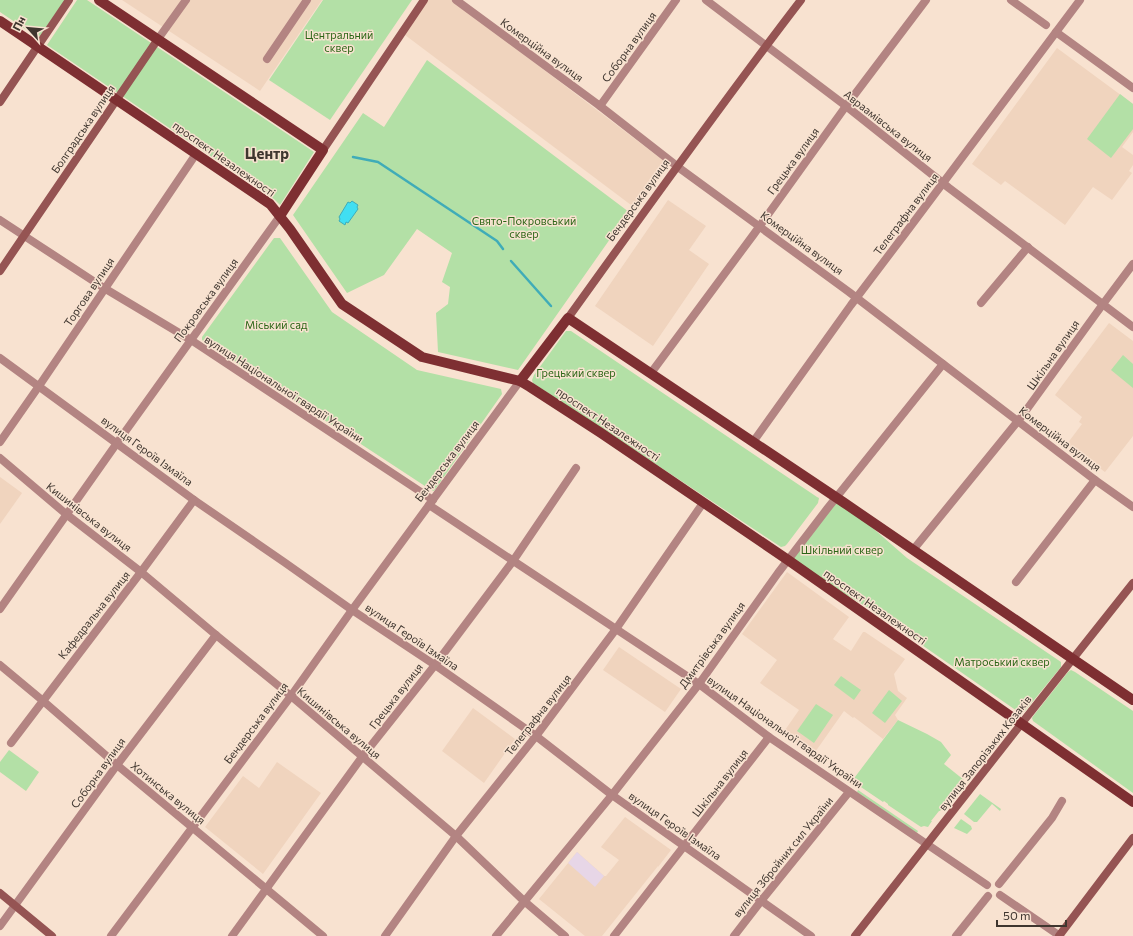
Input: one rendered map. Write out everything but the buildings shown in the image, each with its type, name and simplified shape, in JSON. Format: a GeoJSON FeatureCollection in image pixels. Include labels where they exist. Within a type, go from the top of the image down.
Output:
{"type":"FeatureCollection","features":[{"type":"Feature","properties":{"kind":"main road"},"geometry":{"type":"LineString","coordinates":[[0,102],[69,0]]}},
{"type":"Feature","properties":{"kind":"main road"},"geometry":{"type":"LineString","coordinates":[[99,0],[323,150]]}},
{"type":"Feature","properties":{"kind":"main road","name":"Покровська вулиця"},"geometry":{"type":"LineString","coordinates":[[280,216],[424,0]]}},
{"type":"Feature","properties":{"kind":"main road","name":"Бендерська вулиця"},"geometry":{"type":"LineString","coordinates":[[520,381],[568,318],[677,166],[801,0]]}},
{"type":"Feature","properties":{"kind":"main road","name":"проспект Незалежності"},"geometry":{"type":"LineString","coordinates":[[0,21],[270,204],[342,304],[422,357],[520,381],[601,433],[788,560],[1133,802]]}},
{"type":"Feature","properties":{"kind":"main road","name":"Болградська вулиця"},"geometry":{"type":"LineString","coordinates":[[0,271],[158,39]]}},
{"type":"Feature","properties":{"kind":"main road"},"geometry":{"type":"LineString","coordinates":[[568,318],[1133,700]]}},
{"type":"Feature","properties":{"kind":"main road","name":"вулиця Запорізьких Козаків"},"geometry":{"type":"LineString","coordinates":[[855,936],[1133,583]]}},
{"type":"Feature","properties":{"kind":"main road"},"geometry":{"type":"LineString","coordinates":[[1059,936],[1133,838]]}},
{"type":"Feature","properties":{"kind":"main road"},"geometry":{"type":"LineString","coordinates":[[0,894],[52,936]]}},
{"type":"Feature","properties":{"kind":"street","name":"Болградська вулиця"},"geometry":{"type":"LineString","coordinates":[[158,39],[186,0]]}},
{"type":"Feature","properties":{"kind":"street"},"geometry":{"type":"LineString","coordinates":[[268,58],[307,0]]}},
{"type":"Feature","properties":{"kind":"street","name":"Комерційна вулиця"},"geometry":{"type":"LineString","coordinates":[[456,0],[600,106],[677,166],[856,298],[1018,422],[1133,507]]}},
{"type":"Feature","properties":{"kind":"street","name":"Соборна вулиця"},"geometry":{"type":"LineString","coordinates":[[600,106],[676,0]]}},
{"type":"Feature","properties":{"kind":"street","name":"Авраамівська вулиця"},"geometry":{"type":"LineString","coordinates":[[706,0],[846,106],[943,183],[1133,326]]}},
{"type":"Feature","properties":{"kind":"street","name":"Грецька вулиця"},"geometry":{"type":"LineString","coordinates":[[651,373],[760,227],[846,106],[926,0]]}},
{"type":"Feature","properties":{"kind":"street"},"geometry":{"type":"LineString","coordinates":[[1011,0],[1046,25]]}},
{"type":"Feature","properties":{"kind":"street","name":"Телеграфна вулиця"},"geometry":{"type":"LineString","coordinates":[[753,442],[856,298],[1080,0]]}},
{"type":"Feature","properties":{"kind":"street"},"geometry":{"type":"LineString","coordinates":[[1056,32],[1133,88]]}},
{"type":"Feature","properties":{"kind":"street","name":"Торгова вулиця"},"geometry":{"type":"LineString","coordinates":[[0,442],[196,154]]}},
{"type":"Feature","properties":{"kind":"street","name":"Покровська вулиця"},"geometry":{"type":"LineString","coordinates":[[0,609],[66,514],[280,216]]}},
{"type":"Feature","properties":{"kind":"street","name":"вулиця Національної гвардії України"},"geometry":{"type":"LineString","coordinates":[[0,220],[104,288],[191,340],[431,503],[513,561],[699,684],[769,737],[987,885]]}},
{"type":"Feature","properties":{"kind":"street"},"geometry":{"type":"LineString","coordinates":[[981,303],[1028,247]]}},
{"type":"Feature","properties":{"kind":"street","name":"Шкільна вулиця"},"geometry":{"type":"LineString","coordinates":[[913,550],[1018,422],[1133,264]]}},
{"type":"Feature","properties":{"kind":"street","name":"вулиця Героїв Ізмаїла"},"geometry":{"type":"LineString","coordinates":[[0,358],[194,500],[536,736],[612,795],[811,936]]}},
{"type":"Feature","properties":{"kind":"street","name":"Дмитрівська вулиця"},"geometry":{"type":"LineString","coordinates":[[496,936],[612,795],[699,684],[788,560],[943,364]]}},
{"type":"Feature","properties":{"kind":"street","name":"Бендерська вулиця"},"geometry":{"type":"LineString","coordinates":[[111,936],[291,696],[352,610],[520,381]]}},
{"type":"Feature","properties":{"kind":"street","name":"Кишинівська вулиця"},"geometry":{"type":"LineString","coordinates":[[0,458],[66,514],[141,572],[291,696],[456,836],[524,901],[565,936]]}},
{"type":"Feature","properties":{"kind":"street","name":"Грецька вулиця"},"geometry":{"type":"LineString","coordinates":[[232,936],[362,757],[435,665],[513,561],[576,468]]}},
{"type":"Feature","properties":{"kind":"street"},"geometry":{"type":"LineString","coordinates":[[1016,582],[1096,480]]}},
{"type":"Feature","properties":{"kind":"street","name":"Кафедральна вулиця"},"geometry":{"type":"LineString","coordinates":[[11,743],[194,500]]}},
{"type":"Feature","properties":{"kind":"street","name":"Телеграфна вулиця"},"geometry":{"type":"LineString","coordinates":[[385,936],[456,836],[536,736],[616,629],[704,503]]}},
{"type":"Feature","properties":{"kind":"street","name":"Соборна вулиця"},"geometry":{"type":"LineString","coordinates":[[0,926],[117,766],[216,635]]}},
{"type":"Feature","properties":{"kind":"street","name":"Хотинська вулиця"},"geometry":{"type":"LineString","coordinates":[[0,665],[117,766],[323,936]]}},
{"type":"Feature","properties":{"kind":"street","name":"Шкільна вулиця"},"geometry":{"type":"LineString","coordinates":[[614,936],[685,847],[769,737]]}},
{"type":"Feature","properties":{"kind":"street","name":"вулиця Збройних сил України"},"geometry":{"type":"LineString","coordinates":[[734,936],[850,792]]}},
{"type":"Feature","properties":{"kind":"street"},"geometry":{"type":"LineString","coordinates":[[1000,895],[999,884],[1052,818],[1062,801]]}},
{"type":"Feature","properties":{"kind":"street"},"geometry":{"type":"LineString","coordinates":[[956,936],[988,896],[987,885],[999,884]]}},
{"type":"Feature","properties":{"kind":"street"},"geometry":{"type":"LineString","coordinates":[[988,896],[1000,895],[1059,936]]}},
{"type":"Feature","properties":{"kind":"shaded area"},"geometry":{"type":"Polygon","coordinates":[[[122,0],[322,0],[260,91],[122,0]]]}},
{"type":"Feature","properties":{"kind":"shaded area"},"geometry":{"type":"Polygon","coordinates":[[[428,0],[452,0],[668,164],[635,208],[405,35],[428,0]]]}},
{"type":"Feature","properties":{"kind":"shaded area"},"geometry":{"type":"Polygon","coordinates":[[[1057,48],[1133,104],[1133,132],[1122,147],[1133,155],[1133,165],[1129,171],[1132,173],[1112,200],[1093,187],[1065,225],[1005,181],[1001,185],[972,164],[1057,48]]]}},
{"type":"Feature","properties":{"kind":"shaded area"},"geometry":{"type":"Polygon","coordinates":[[[668,200],[706,226],[689,250],[709,264],[653,346],[595,306],[668,200]]]}},
{"type":"Feature","properties":{"kind":"shaded area"},"geometry":{"type":"Polygon","coordinates":[[[1109,323],[1133,341],[1133,436],[1105,472],[1067,444],[1082,424],[1079,422],[1082,417],[1055,395],[1109,323]]]}},
{"type":"Feature","properties":{"kind":"shaded area"},"geometry":{"type":"Polygon","coordinates":[[[0,477],[22,493],[0,524],[0,477]]]}},
{"type":"Feature","properties":{"kind":"shaded area"},"geometry":{"type":"Polygon","coordinates":[[[787,572],[849,617],[833,639],[851,651],[863,632],[865,632],[905,659],[894,674],[898,691],[907,698],[895,715],[898,720],[883,739],[844,711],[813,755],[783,733],[799,710],[760,683],[777,660],[742,634],[787,572]]]}},
{"type":"Feature","properties":{"kind":"shaded area"},"geometry":{"type":"Polygon","coordinates":[[[619,647],[681,689],[665,712],[603,670],[619,647]]]}},
{"type":"Feature","properties":{"kind":"shaded area"},"geometry":{"type":"Polygon","coordinates":[[[473,708],[515,739],[484,783],[442,751],[473,708]]]}},
{"type":"Feature","properties":{"kind":"shaded area"},"geometry":{"type":"Polygon","coordinates":[[[277,762],[321,793],[263,874],[205,827],[243,776],[259,788],[277,762]]]}},
{"type":"Feature","properties":{"kind":"shaded area"},"geometry":{"type":"Polygon","coordinates":[[[625,817],[671,850],[602,936],[585,936],[539,899],[577,852],[604,876],[606,876],[619,860],[601,847],[625,817]]]}},
{"type":"Feature","properties":{"kind":"shaded area"},"geometry":{"type":"Polygon","coordinates":[[[577,852],[604,876],[595,887],[568,863],[577,852]]]}},
{"type":"Feature","properties":{"kind":"green space"},"geometry":{"type":"Polygon","coordinates":[[[0,0],[65,0],[40,36],[34,35],[0,12],[0,0]]]}},
{"type":"Feature","properties":{"kind":"green space"},"geometry":{"type":"Polygon","coordinates":[[[77,0],[87,0],[314,152],[280,205],[274,199],[47,45],[77,0]]]}},
{"type":"Feature","properties":{"kind":"green space","name":"Центральний сквер"},"geometry":{"type":"Polygon","coordinates":[[[323,0],[412,0],[330,120],[269,80],[323,0]]]}},
{"type":"Feature","properties":{"kind":"green space","name":"Свято-Покровський сквер"},"geometry":{"type":"Polygon","coordinates":[[[427,60],[629,212],[518,370],[438,352],[436,313],[448,304],[450,287],[442,282],[452,253],[417,229],[384,275],[347,293],[293,215],[363,113],[384,127],[427,60]]]}},
{"type":"Feature","properties":{"kind":"green space"},"geometry":{"type":"Polygon","coordinates":[[[1120,94],[1133,104],[1133,129],[1111,158],[1087,139],[1120,94]]]}},
{"type":"Feature","properties":{"kind":"green space","name":"Міський сад"},"geometry":{"type":"Polygon","coordinates":[[[274,238],[280,238],[332,312],[417,370],[501,389],[502,394],[434,491],[202,340],[202,337],[274,238]]]}},
{"type":"Feature","properties":{"kind":"green space","name":"Грецький сквер"},"geometry":{"type":"Polygon","coordinates":[[[566,331],[571,331],[819,498],[818,503],[787,544],[781,547],[533,383],[532,380],[534,375],[566,331]]]}},
{"type":"Feature","properties":{"kind":"green space"},"geometry":{"type":"Polygon","coordinates":[[[1123,355],[1133,364],[1133,388],[1111,370],[1123,355]]]}},
{"type":"Feature","properties":{"kind":"green space","name":"Матроський сквер"},"geometry":{"type":"Polygon","coordinates":[[[836,498],[843,502],[907,558],[1061,662],[1061,667],[1025,711],[1021,713],[1017,711],[870,609],[788,560],[836,498]]]}},
{"type":"Feature","properties":{"kind":"green space"},"geometry":{"type":"Polygon","coordinates":[[[1071,670],[1133,711],[1133,793],[1033,721],[1032,718],[1034,715],[1071,670]]]}},
{"type":"Feature","properties":{"kind":"green space"},"geometry":{"type":"Polygon","coordinates":[[[841,676],[861,690],[854,700],[834,685],[841,676]]]}},
{"type":"Feature","properties":{"kind":"green space"},"geometry":{"type":"Polygon","coordinates":[[[889,690],[902,701],[885,723],[872,713],[889,690]]]}},
{"type":"Feature","properties":{"kind":"green space"},"geometry":{"type":"Polygon","coordinates":[[[816,704],[833,715],[814,743],[797,731],[816,704]]]}},
{"type":"Feature","properties":{"kind":"green space"},"geometry":{"type":"Polygon","coordinates":[[[898,720],[941,742],[951,755],[944,764],[964,780],[931,821],[928,827],[921,827],[852,781],[898,720]]]}},
{"type":"Feature","properties":{"kind":"green space"},"geometry":{"type":"Polygon","coordinates":[[[9,750],[39,772],[26,791],[0,772],[0,762],[9,750]]]}},
{"type":"Feature","properties":{"kind":"green space"},"geometry":{"type":"Polygon","coordinates":[[[858,790],[918,831],[917,833],[857,792],[858,790]]]}},
{"type":"Feature","properties":{"kind":"green space"},"geometry":{"type":"Polygon","coordinates":[[[980,794],[1001,809],[1000,811],[992,804],[977,822],[974,822],[964,814],[980,794]]]}},
{"type":"Feature","properties":{"kind":"green space"},"geometry":{"type":"Polygon","coordinates":[[[961,819],[971,826],[972,829],[967,834],[954,828],[961,819]]]}},
{"type":"Feature","properties":{"kind":"water"},"geometry":{"type":"Polygon","coordinates":[[[352,201],[358,205],[358,209],[345,225],[339,221],[339,217],[348,202],[350,203],[352,201]]]}},
{"type":"Feature","properties":{"kind":"waterway"},"geometry":{"type":"LineString","coordinates":[[353,157],[378,162],[497,241],[503,249]]}},
{"type":"Feature","properties":{"kind":"waterway"},"geometry":{"type":"LineString","coordinates":[[511,261],[551,306]]}},
{"type":"Feature","properties":{"kind":"district","name":"Центр"},"geometry":{"type":"Point","coordinates":[267,154]}},
{"type":"Feature","properties":{"kind":"park label","name":"Шкільний сквер"},"geometry":{"type":"Point","coordinates":[842,550]}}]}
